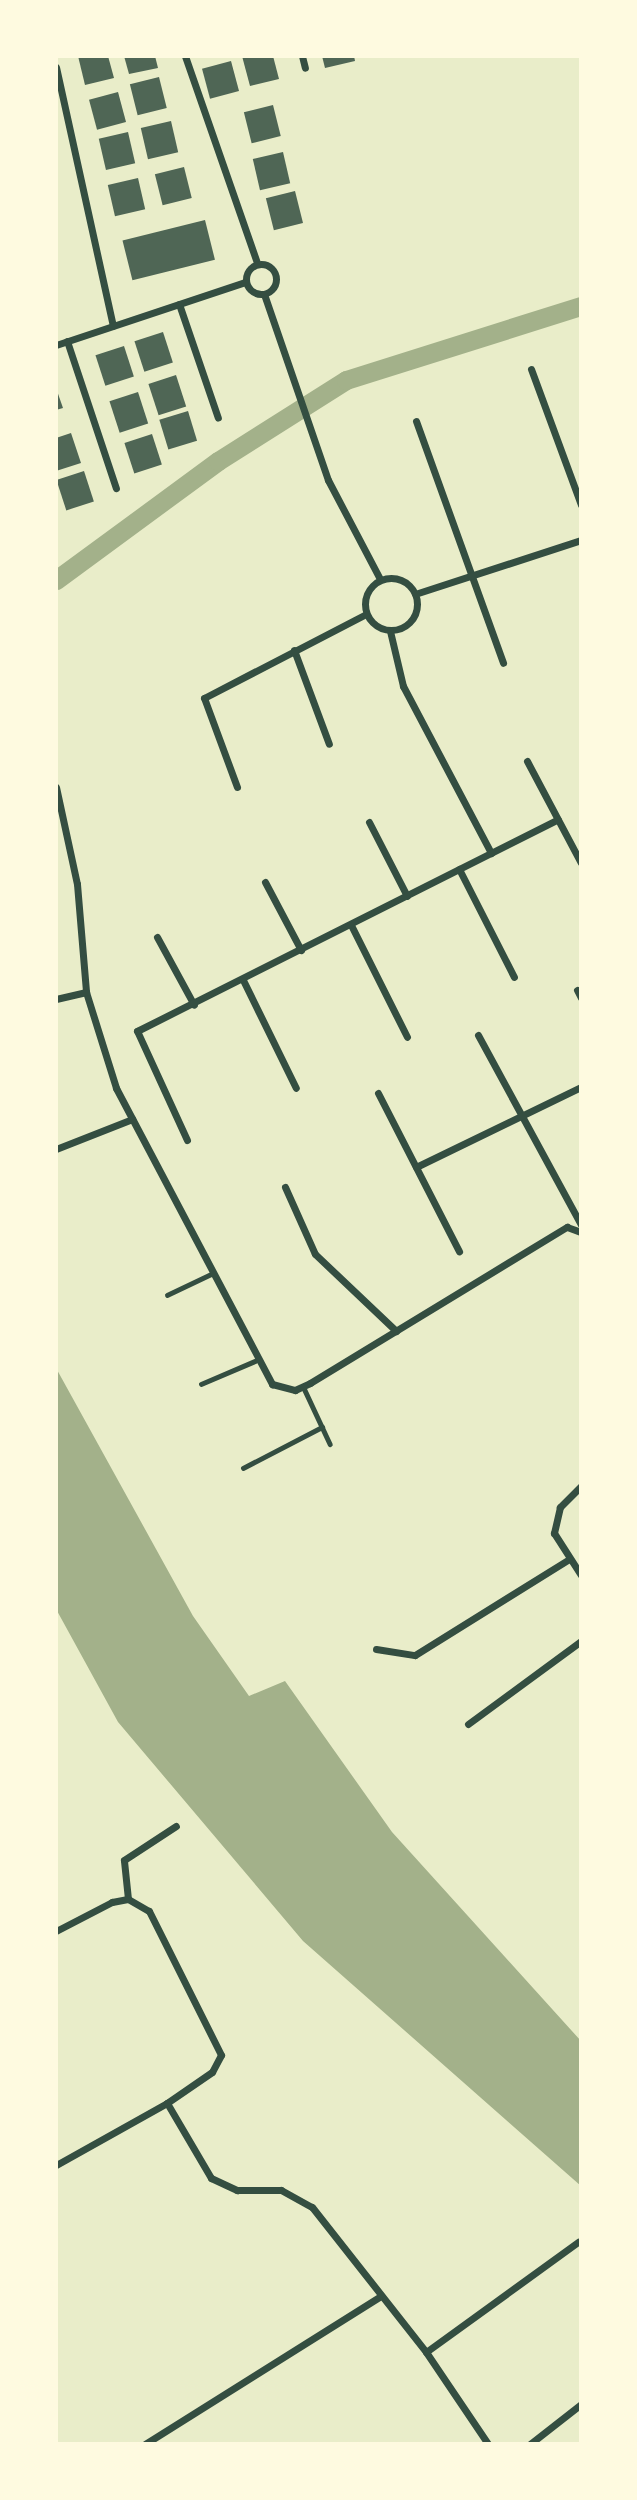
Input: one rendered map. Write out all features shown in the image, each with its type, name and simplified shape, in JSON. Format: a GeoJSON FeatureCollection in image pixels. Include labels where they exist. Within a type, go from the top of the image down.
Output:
{"type":"FeatureCollection","features":[{"type":"Feature","properties":{"kind":"street"},"geometry":{"type":"LineString","coordinates":[[185,56],[257,263],[276,275],[264,294]]}},
{"type":"Feature","properties":{"kind":"street"},"geometry":{"type":"LineString","coordinates":[[302,56],[305,68]]}},
{"type":"Feature","properties":{"kind":"street"},"geometry":{"type":"LineString","coordinates":[[56,67],[113,326]]}},
{"type":"Feature","properties":{"kind":"street"},"geometry":{"type":"LineString","coordinates":[[56,345],[246,282],[257,263]]}},
{"type":"Feature","properties":{"kind":"street"},"geometry":{"type":"LineString","coordinates":[[246,282],[264,294],[286,370],[316,447],[380,579]]}},
{"type":"Feature","properties":{"kind":"street"},"geometry":{"type":"LineString","coordinates":[[179,304],[218,418]]}},
{"type":"Feature","properties":{"kind":"street"},"geometry":{"type":"LineString","coordinates":[[67,341],[116,488]]}},
{"type":"Feature","properties":{"kind":"street"},"geometry":{"type":"LineString","coordinates":[[531,369],[581,505]]}},
{"type":"Feature","properties":{"kind":"street"},"geometry":{"type":"LineString","coordinates":[[416,421],[475,576],[503,663]]}},
{"type":"Feature","properties":{"kind":"street"},"geometry":{"type":"LineString","coordinates":[[415,594],[581,540]]}},
{"type":"Feature","properties":{"kind":"street"},"geometry":{"type":"LineString","coordinates":[[366,614],[366,593],[380,579],[401,580],[415,594],[415,615],[390,631]]}},
{"type":"Feature","properties":{"kind":"street"},"geometry":{"type":"LineString","coordinates":[[366,614],[390,631],[403,686],[491,853]]}},
{"type":"Feature","properties":{"kind":"street"},"geometry":{"type":"LineString","coordinates":[[237,787],[204,698],[366,614]]}},
{"type":"Feature","properties":{"kind":"street"},"geometry":{"type":"LineString","coordinates":[[294,650],[329,744]]}},
{"type":"Feature","properties":{"kind":"street"},"geometry":{"type":"LineString","coordinates":[[527,761],[581,863]]}},
{"type":"Feature","properties":{"kind":"street"},"geometry":{"type":"LineString","coordinates":[[56,787],[77,884],[86,992],[132,1119],[255,1362],[272,1384],[303,1387],[567,1227],[581,1232]]}},
{"type":"Feature","properties":{"kind":"street"},"geometry":{"type":"LineString","coordinates":[[187,1140],[135,1033],[558,819]]}},
{"type":"Feature","properties":{"kind":"street"},"geometry":{"type":"LineString","coordinates":[[369,822],[407,896]]}},
{"type":"Feature","properties":{"kind":"street"},"geometry":{"type":"LineString","coordinates":[[459,869],[514,977]]}},
{"type":"Feature","properties":{"kind":"street"},"geometry":{"type":"LineString","coordinates":[[265,883],[301,950]]}},
{"type":"Feature","properties":{"kind":"street"},"geometry":{"type":"LineString","coordinates":[[351,925],[407,1037]]}},
{"type":"Feature","properties":{"kind":"street"},"geometry":{"type":"LineString","coordinates":[[157,937],[194,1005]]}},
{"type":"Feature","properties":{"kind":"street"},"geometry":{"type":"LineString","coordinates":[[243,980],[296,1088]]}},
{"type":"Feature","properties":{"kind":"street"},"geometry":{"type":"LineString","coordinates":[[56,999],[86,992]]}},
{"type":"Feature","properties":{"kind":"street"},"geometry":{"type":"LineString","coordinates":[[478,1035],[581,1225]]}},
{"type":"Feature","properties":{"kind":"street"},"geometry":{"type":"LineString","coordinates":[[416,1167],[524,1117],[581,1087]]}},
{"type":"Feature","properties":{"kind":"street"},"geometry":{"type":"LineString","coordinates":[[377,1093],[459,1251]]}},
{"type":"Feature","properties":{"kind":"street"},"geometry":{"type":"LineString","coordinates":[[56,1149],[132,1119]]}},
{"type":"Feature","properties":{"kind":"street"},"geometry":{"type":"LineString","coordinates":[[285,1187],[315,1254],[396,1331]]}},
{"type":"Feature","properties":{"kind":"street"},"geometry":{"type":"LineString","coordinates":[[581,1486],[556,1517],[557,1544],[581,1574]]}},
{"type":"Feature","properties":{"kind":"street"},"geometry":{"type":"LineString","coordinates":[[376,1649],[415,1655],[569,1559]]}},
{"type":"Feature","properties":{"kind":"street"},"geometry":{"type":"LineString","coordinates":[[468,1724],[581,1641]]}},
{"type":"Feature","properties":{"kind":"street"},"geometry":{"type":"LineString","coordinates":[[56,2165],[167,2103],[212,2071],[219,2046],[156,1922],[128,1899],[124,1860],[176,1826]]}},
{"type":"Feature","properties":{"kind":"street"},"geometry":{"type":"LineString","coordinates":[[56,1931],[128,1899]]}},
{"type":"Feature","properties":{"kind":"street"},"geometry":{"type":"LineString","coordinates":[[167,2103],[211,2178],[237,2190],[272,2188],[297,2195],[426,2352],[488,2444]]}},
{"type":"Feature","properties":{"kind":"street"},"geometry":{"type":"LineString","coordinates":[[426,2352],[578,2242]]}},
{"type":"Feature","properties":{"kind":"street"},"geometry":{"type":"LineString","coordinates":[[145,2444],[379,2297]]}},
{"type":"Feature","properties":{"kind":"street"},"geometry":{"type":"LineString","coordinates":[[530,2444],[581,2404]]}},
{"type":"Feature","properties":{"kind":"lane"},"geometry":{"type":"LineString","coordinates":[[167,1295],[211,1274]]}},
{"type":"Feature","properties":{"kind":"lane"},"geometry":{"type":"LineString","coordinates":[[201,1384],[255,1362]]}},
{"type":"Feature","properties":{"kind":"lane"},"geometry":{"type":"LineString","coordinates":[[303,1387],[330,1444]]}},
{"type":"Feature","properties":{"kind":"lane"},"geometry":{"type":"LineString","coordinates":[[243,1468],[322,1427]]}},
{"type":"Feature","properties":{"kind":"shaded area"},"geometry":{"type":"Polygon","coordinates":[[[56,1368],[193,1616],[249,1696],[285,1681],[392,1832],[581,2041],[581,2186],[303,1941],[118,1722],[56,1609],[56,1368]]]}},
{"type":"Feature","properties":{"kind":"building"},"geometry":{"type":"Polygon","coordinates":[[[78,56],[108,56],[114,78],[85,85],[78,56]]]}},
{"type":"Feature","properties":{"kind":"building"},"geometry":{"type":"Polygon","coordinates":[[[124,56],[155,56],[158,68],[129,74],[124,56]]]}},
{"type":"Feature","properties":{"kind":"building"},"geometry":{"type":"Polygon","coordinates":[[[242,56],[273,56],[279,79],[250,86],[242,56]]]}},
{"type":"Feature","properties":{"kind":"building"},"geometry":{"type":"Polygon","coordinates":[[[322,56],[354,56],[355,61],[325,68],[322,56]]]}},
{"type":"Feature","properties":{"kind":"building"},"geometry":{"type":"Polygon","coordinates":[[[231,61],[239,91],[210,99],[202,69],[231,61]]]}},
{"type":"Feature","properties":{"kind":"building"},"geometry":{"type":"Polygon","coordinates":[[[159,77],[167,108],[138,115],[130,84],[159,77]]]}},
{"type":"Feature","properties":{"kind":"building"},"geometry":{"type":"Polygon","coordinates":[[[118,92],[126,122],[97,130],[89,100],[118,92]]]}},
{"type":"Feature","properties":{"kind":"building"},"geometry":{"type":"Polygon","coordinates":[[[273,105],[281,136],[252,143],[244,112],[273,105]]]}},
{"type":"Feature","properties":{"kind":"building"},"geometry":{"type":"Polygon","coordinates":[[[171,121],[178,152],[148,159],[141,128],[171,121]]]}},
{"type":"Feature","properties":{"kind":"building"},"geometry":{"type":"Polygon","coordinates":[[[128,132],[135,163],[106,170],[99,139],[128,132]]]}},
{"type":"Feature","properties":{"kind":"building"},"geometry":{"type":"Polygon","coordinates":[[[283,152],[290,183],[260,190],[253,159],[283,152]]]}},
{"type":"Feature","properties":{"kind":"building"},"geometry":{"type":"Polygon","coordinates":[[[184,167],[192,198],[163,205],[155,174],[184,167]]]}},
{"type":"Feature","properties":{"kind":"building"},"geometry":{"type":"Polygon","coordinates":[[[138,178],[145,209],[115,216],[108,185],[138,178]]]}},
{"type":"Feature","properties":{"kind":"building"},"geometry":{"type":"Polygon","coordinates":[[[295,191],[303,223],[274,230],[266,198],[295,191]]]}},
{"type":"Feature","properties":{"kind":"building"},"geometry":{"type":"Polygon","coordinates":[[[205,220],[215,260],[132,280],[123,241],[205,220]]]}},
{"type":"Feature","properties":{"kind":"building"},"geometry":{"type":"Polygon","coordinates":[[[163,332],[173,362],[144,372],[134,341],[163,332]]]}},
{"type":"Feature","properties":{"kind":"building"},"geometry":{"type":"Polygon","coordinates":[[[124,346],[134,376],[105,386],[95,355],[124,346]]]}},
{"type":"Feature","properties":{"kind":"building"},"geometry":{"type":"Polygon","coordinates":[[[176,375],[186,406],[159,415],[148,384],[176,375]]]}},
{"type":"Feature","properties":{"kind":"building"},"geometry":{"type":"Polygon","coordinates":[[[56,388],[63,408],[56,410],[56,388]]]}},
{"type":"Feature","properties":{"kind":"building"},"geometry":{"type":"Polygon","coordinates":[[[138,392],[148,423],[120,433],[109,401],[138,392]]]}},
{"type":"Feature","properties":{"kind":"building"},"geometry":{"type":"Polygon","coordinates":[[[188,411],[197,441],[168,449],[159,420],[188,411]]]}},
{"type":"Feature","properties":{"kind":"building"},"geometry":{"type":"Polygon","coordinates":[[[71,433],[81,463],[56,471],[56,438],[71,433]]]}},
{"type":"Feature","properties":{"kind":"building"},"geometry":{"type":"Polygon","coordinates":[[[152,434],[162,464],[134,473],[124,443],[152,434]]]}},
{"type":"Feature","properties":{"kind":"building"},"geometry":{"type":"Polygon","coordinates":[[[84,471],[94,501],[66,510],[56,480],[84,471]]]}},
{"type":"Feature","properties":{"kind":"waterway"},"geometry":{"type":"LineString","coordinates":[[56,580],[218,461],[346,380],[581,306]]}}]}
